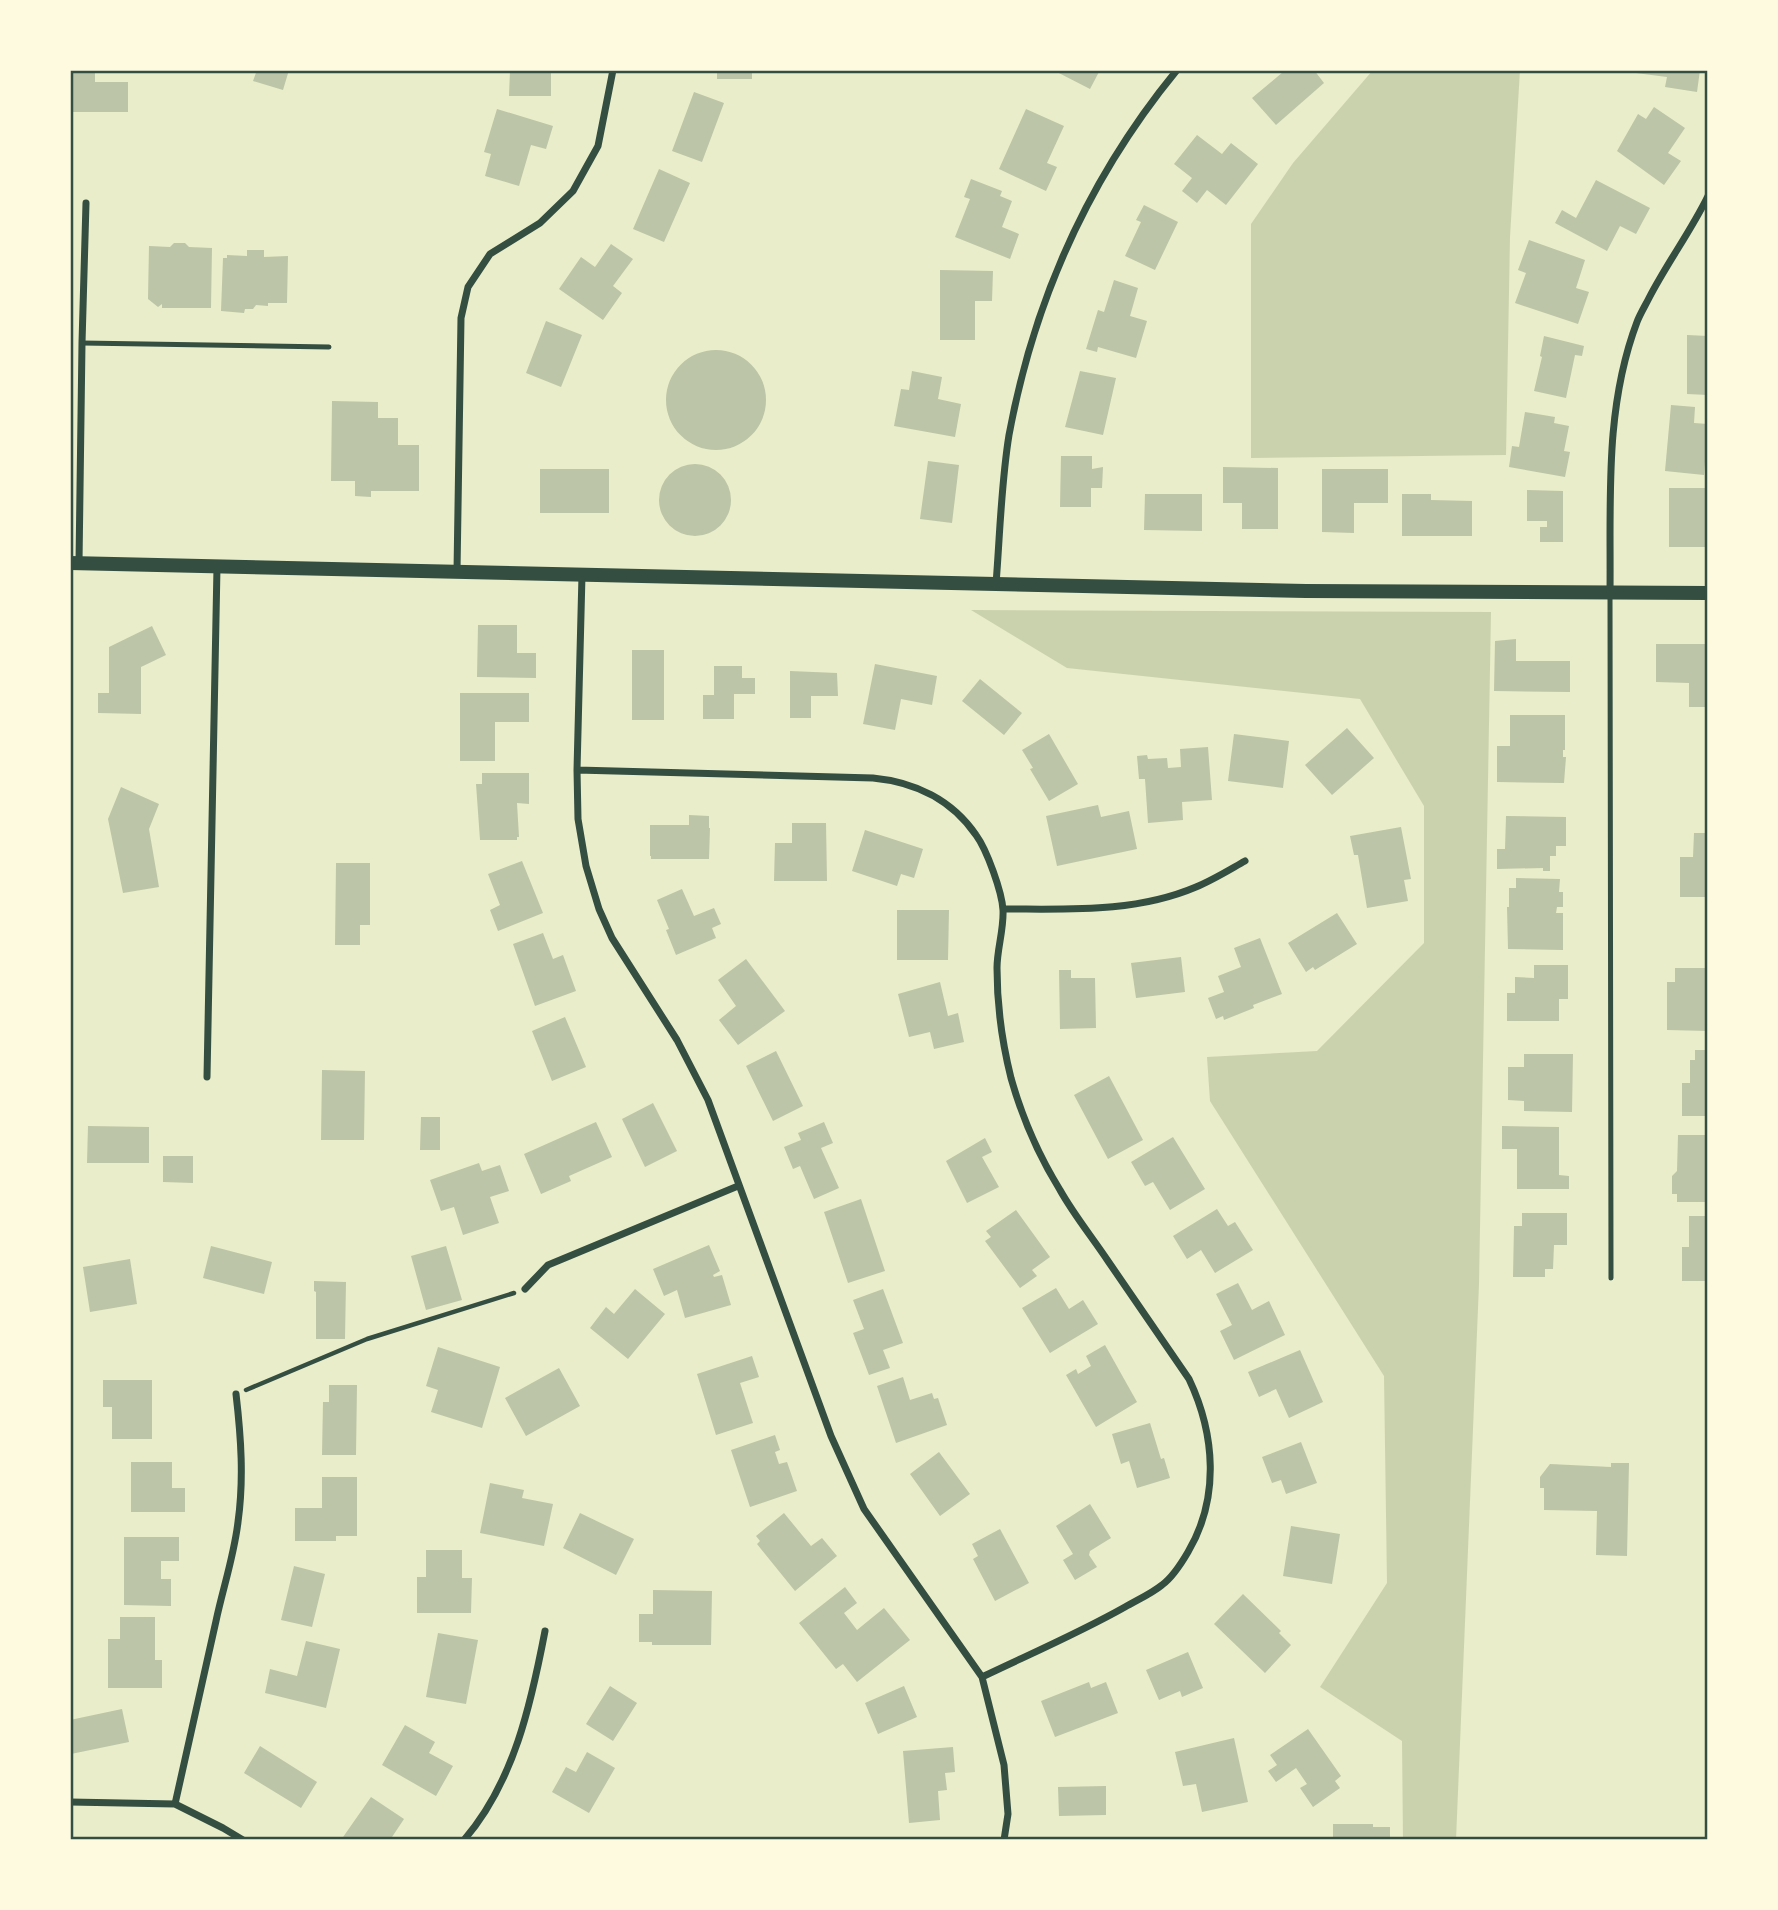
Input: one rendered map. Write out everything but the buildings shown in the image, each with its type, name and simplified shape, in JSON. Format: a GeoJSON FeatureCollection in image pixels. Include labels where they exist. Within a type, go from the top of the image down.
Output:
{"type":"FeatureCollection","features":[{"type":"Feature","properties":{"kind":"main road"},"geometry":{"type":"LineString","coordinates":[[74,563],[1306,592],[1708,593]]}},
{"type":"Feature","properties":{"kind":"street"},"geometry":{"type":"LineString","coordinates":[[457,571],[461,318],[468,287],[490,254],[540,222],[573,191],[598,146],[614,70]]}},
{"type":"Feature","properties":{"kind":"street"},"geometry":{"type":"LineString","coordinates":[[996,584],[1009,435],[1045,300],[1072,233],[1087,205],[1136,126],[1177,70]]}},
{"type":"Feature","properties":{"kind":"street"},"geometry":{"type":"LineString","coordinates":[[1610,594],[1611,449],[1619,386],[1637,321],[1708,196]]}},
{"type":"Feature","properties":{"kind":"street"},"geometry":{"type":"LineString","coordinates":[[74,563],[86,203]]}},
{"type":"Feature","properties":{"kind":"street"},"geometry":{"type":"LineString","coordinates":[[207,1077],[217,566]]}},
{"type":"Feature","properties":{"kind":"street"},"geometry":{"type":"LineString","coordinates":[[582,575],[578,819],[586,866],[599,909],[612,938],[677,1040],[708,1100],[831,1436],[864,1508],[982,1677],[1004,1765],[1008,1814],[1004,1840]]}},
{"type":"Feature","properties":{"kind":"street"},"geometry":{"type":"LineString","coordinates":[[577,770],[873,778],[911,785],[948,804],[977,836],[986,853],[1003,909],[997,967],[999,1024],[1012,1079],[1027,1125],[1060,1191],[1189,1379],[1204,1417],[1211,1475],[1207,1507],[1197,1538],[1180,1566],[1163,1585],[1104,1619],[982,1677]]}},
{"type":"Feature","properties":{"kind":"street"},"geometry":{"type":"LineString","coordinates":[[1003,909],[1098,909],[1130,906],[1197,887],[1245,861]]}},
{"type":"Feature","properties":{"kind":"street"},"geometry":{"type":"LineString","coordinates":[[525,1289],[548,1265],[738,1186]]}},
{"type":"Feature","properties":{"kind":"street"},"geometry":{"type":"LineString","coordinates":[[175,1804],[228,1578],[238,1523],[242,1474],[236,1394]]}},
{"type":"Feature","properties":{"kind":"street"},"geometry":{"type":"LineString","coordinates":[[464,1840],[499,1791],[522,1731],[545,1631]]}},
{"type":"Feature","properties":{"kind":"street"},"geometry":{"type":"LineString","coordinates":[[70,1802],[175,1804],[243,1840]]}},
{"type":"Feature","properties":{"kind":"lane"},"geometry":{"type":"LineString","coordinates":[[82,343],[329,346]]}},
{"type":"Feature","properties":{"kind":"lane"},"geometry":{"type":"LineString","coordinates":[[1610,594],[1611,1278]]}},
{"type":"Feature","properties":{"kind":"path"},"geometry":{"type":"LineString","coordinates":[[236,1394],[367,1339],[525,1289]]}},
{"type":"Feature","properties":{"kind":"green space"},"geometry":{"type":"Polygon","coordinates":[[[1373,70],[1520,70],[1510,237],[1506,455],[1251,458],[1251,224],[1293,163],[1373,70]]]}},
{"type":"Feature","properties":{"kind":"green space"},"geometry":{"type":"Polygon","coordinates":[[[971,610],[1491,612],[1479,1284],[1456,1840],[1403,1840],[1402,1741],[1320,1687],[1387,1583],[1384,1376],[1210,1101],[1207,1057],[1317,1051],[1424,943],[1424,806],[1360,699],[1067,668],[971,610]]]}}]}
